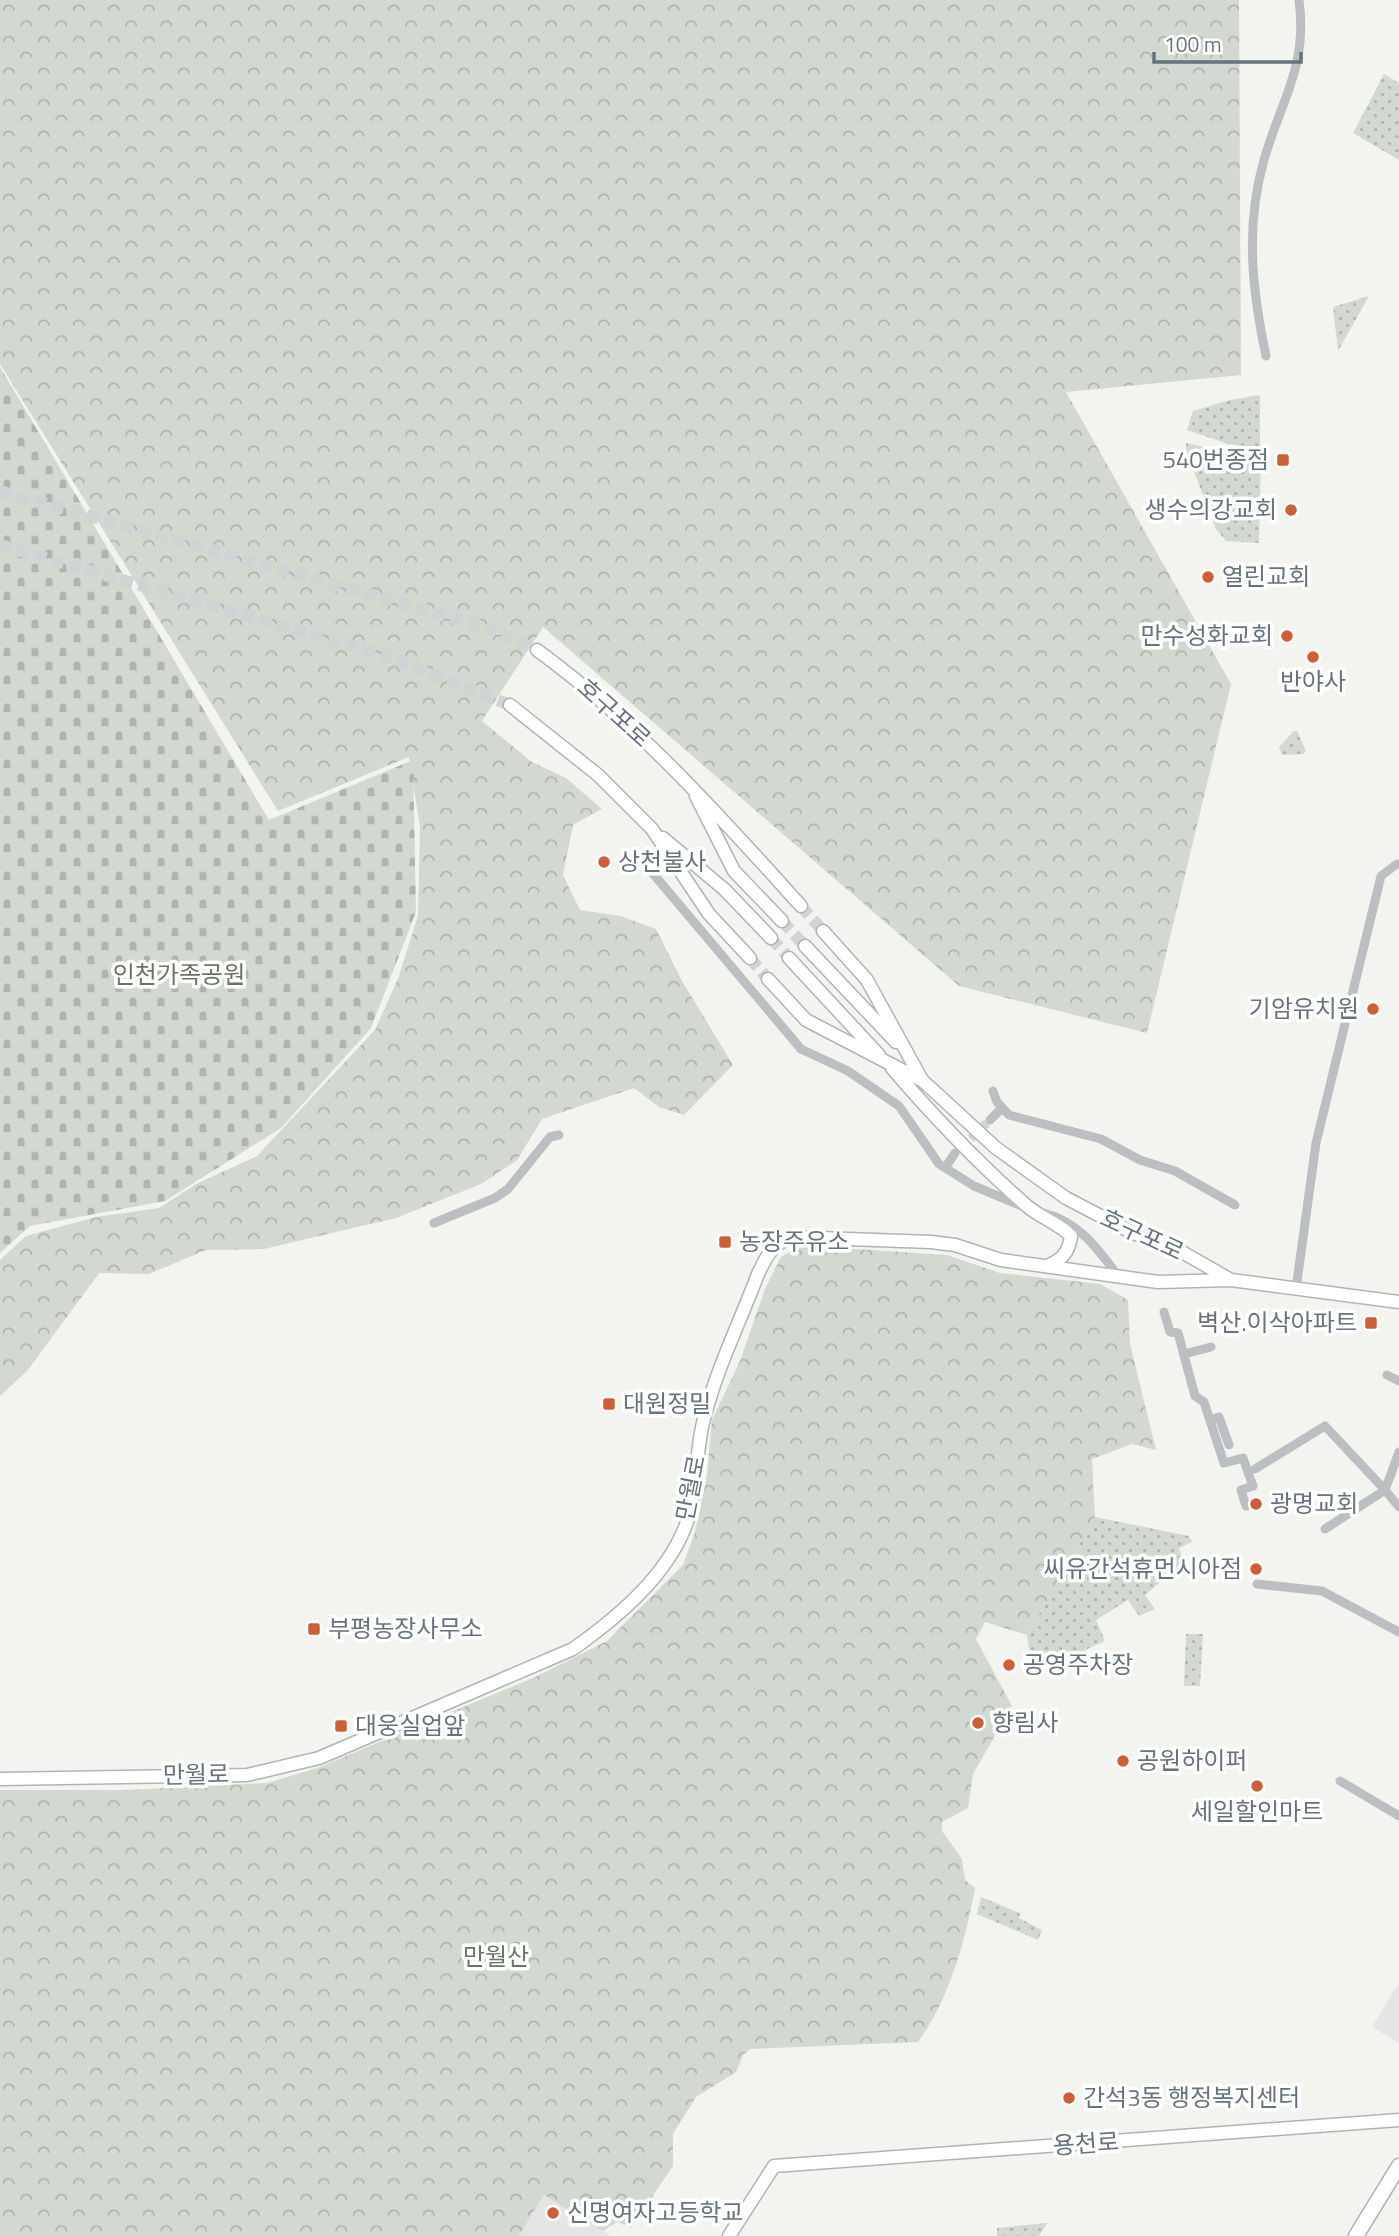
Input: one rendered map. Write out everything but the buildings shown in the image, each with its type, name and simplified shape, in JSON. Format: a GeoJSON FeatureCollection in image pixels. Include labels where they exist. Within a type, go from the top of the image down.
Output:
{"type":"FeatureCollection","features":[{"type":"Feature","properties":{"kind":"main road","name":"호구포로"},"geometry":{"type":"LineString","coordinates":[[537,650],[583,683],[687,780],[801,906]]}},
{"type":"Feature","properties":{"kind":"main road"},"geometry":{"type":"LineString","coordinates":[[510,705],[598,775],[652,829],[724,889],[771,938]]}},
{"type":"Feature","properties":{"kind":"main road","name":"호구포로"},"geometry":{"type":"LineString","coordinates":[[687,780],[734,871],[782,921]]}},
{"type":"Feature","properties":{"kind":"main road"},"geometry":{"type":"LineString","coordinates":[[652,829],[709,914],[750,958]]}},
{"type":"Feature","properties":{"kind":"main road","name":"호구포로"},"geometry":{"type":"LineString","coordinates":[[823,931],[867,980],[923,1081]]}},
{"type":"Feature","properties":{"kind":"main road","name":"호구포로"},"geometry":{"type":"LineString","coordinates":[[805,946],[908,1055]]}},
{"type":"Feature","properties":{"kind":"main road","name":"호구포로"},"geometry":{"type":"LineString","coordinates":[[789,958],[886,1062]]}},
{"type":"Feature","properties":{"kind":"main road","name":"호구포로"},"geometry":{"type":"LineString","coordinates":[[768,979],[806,1020],[923,1081],[996,1148],[1066,1198],[1133,1233],[1182,1252],[1231,1280],[1399,1301]]}},
{"type":"Feature","properties":{"kind":"main road"},"geometry":{"type":"LineString","coordinates":[[886,1062],[960,1145],[1033,1210],[1071,1236],[1070,1246],[1061,1260],[1047,1266]]}},
{"type":"Feature","properties":{"kind":"main road","name":"만월로"},"geometry":{"type":"LineString","coordinates":[[0,1779],[247,1774],[275,1770],[319,1758],[573,1649],[599,1630],[658,1574],[677,1544],[688,1519],[704,1418],[758,1275],[767,1255],[782,1240],[792,1237],[932,1242],[955,1245],[1001,1260],[1158,1282],[1231,1280]]}},
{"type":"Feature","properties":{"kind":"main road","name":"용천로"},"geometry":{"type":"LineString","coordinates":[[729,2236],[774,2166],[1399,2120]]}},
{"type":"Feature","properties":{"kind":"main road"},"geometry":{"type":"LineString","coordinates":[[1356,2236],[1399,2166]]}},
{"type":"Feature","properties":{"kind":"street"},"geometry":{"type":"LineString","coordinates":[[1266,355],[1251,275],[1253,214],[1264,159],[1293,86],[1298,62],[1299,0]]}},
{"type":"Feature","properties":{"kind":"street"},"geometry":{"type":"LineString","coordinates":[[1296,1289],[1316,1143],[1381,876],[1396,864]]}},
{"type":"Feature","properties":{"kind":"street"},"geometry":{"type":"LineString","coordinates":[[650,870],[801,1049],[848,1071],[899,1107],[939,1164],[945,1168],[974,1186],[1075,1227],[1090,1239],[1118,1276]]}},
{"type":"Feature","properties":{"kind":"street"},"geometry":{"type":"LineString","coordinates":[[993,1091],[1002,1108],[1021,1120],[1101,1139],[1140,1160],[1175,1171],[1235,1205]]}},
{"type":"Feature","properties":{"kind":"street"},"geometry":{"type":"LineString","coordinates":[[990,1120],[1002,1108]]}},
{"type":"Feature","properties":{"kind":"street"},"geometry":{"type":"LineString","coordinates":[[434,1223],[501,1194],[550,1137],[559,1135]]}},
{"type":"Feature","properties":{"kind":"street"},"geometry":{"type":"LineString","coordinates":[[945,1168],[955,1153]]}},
{"type":"Feature","properties":{"kind":"street"},"geometry":{"type":"LineString","coordinates":[[1164,1312],[1170,1332],[1178,1333],[1195,1396],[1204,1402],[1224,1463],[1243,1458],[1253,1486],[1241,1490],[1246,1506]]}},
{"type":"Feature","properties":{"kind":"street"},"geometry":{"type":"LineString","coordinates":[[1184,1354],[1211,1347]]}},
{"type":"Feature","properties":{"kind":"street"},"geometry":{"type":"LineString","coordinates":[[1387,1375],[1399,1381]]}},
{"type":"Feature","properties":{"kind":"street"},"geometry":{"type":"LineString","coordinates":[[1210,1420],[1219,1417],[1229,1445]]}},
{"type":"Feature","properties":{"kind":"street"},"geometry":{"type":"LineString","coordinates":[[1255,1469],[1325,1426],[1399,1507]]}},
{"type":"Feature","properties":{"kind":"street"},"geometry":{"type":"LineString","coordinates":[[1325,1530],[1385,1490],[1399,1452]]}},
{"type":"Feature","properties":{"kind":"street"},"geometry":{"type":"LineString","coordinates":[[1257,1584],[1322,1591],[1399,1632]]}},
{"type":"Feature","properties":{"kind":"street"},"geometry":{"type":"LineString","coordinates":[[1340,1782],[1399,1816]]}},
{"type":"Feature","properties":{"kind":"shaded area"},"geometry":{"type":"Polygon","coordinates":[[[1399,1982],[1399,2043],[1372,2027],[1399,1982]]]}},
{"type":"Feature","properties":{"kind":"shaded area","name":"신명여자고등학교"},"geometry":{"type":"Polygon","coordinates":[[[544,2195],[612,2236],[519,2236],[544,2195]]]}},
{"type":"Feature","properties":{"kind":"green space"},"geometry":{"type":"Polygon","coordinates":[[[0,0],[1239,0],[1241,375],[1066,392],[1231,684],[1147,1033],[959,986],[543,627],[482,721],[532,762],[566,778],[602,809],[573,825],[563,875],[580,910],[620,916],[656,929],[682,981],[733,1065],[684,1115],[659,1107],[634,1088],[542,1119],[517,1160],[481,1184],[396,1218],[264,1249],[206,1250],[149,1274],[99,1273],[28,1370],[0,1396],[0,1260],[26,1236],[96,1217],[159,1208],[196,1184],[257,1156],[375,1030],[399,976],[418,915],[420,827],[409,757],[278,811],[0,364],[0,0]]]}},
{"type":"Feature","properties":{"kind":"green space"},"geometry":{"type":"Polygon","coordinates":[[[1384,74],[1399,83],[1399,160],[1353,133],[1384,74]]]}},
{"type":"Feature","properties":{"kind":"green space"},"geometry":{"type":"Polygon","coordinates":[[[1369,296],[1338,351],[1333,307],[1369,296]]]}},
{"type":"Feature","properties":{"kind":"green space","name":"인천가족공원"},"geometry":{"type":"Polygon","coordinates":[[[0,367],[269,820],[413,760],[416,912],[371,1028],[281,1128],[165,1201],[30,1226],[0,1253],[0,367]]]}},
{"type":"Feature","properties":{"kind":"green space"},"geometry":{"type":"Polygon","coordinates":[[[1260,395],[1260,450],[1225,443],[1187,430],[1193,411],[1230,400],[1260,395]]]}},
{"type":"Feature","properties":{"kind":"green space"},"geometry":{"type":"Polygon","coordinates":[[[1186,443],[1261,459],[1259,543],[1226,541],[1216,529],[1186,451],[1186,443]]]}},
{"type":"Feature","properties":{"kind":"green space"},"geometry":{"type":"Polygon","coordinates":[[[1297,731],[1306,751],[1303,754],[1282,755],[1279,747],[1297,731]]]}},
{"type":"Feature","properties":{"kind":"green space","name":"만월산"},"geometry":{"type":"Polygon","coordinates":[[[798,1247],[947,1255],[1000,1273],[1100,1284],[1128,1300],[1130,1344],[1156,1450],[1132,1444],[1092,1459],[1095,1517],[1027,1635],[985,1622],[976,1639],[1012,1706],[973,1774],[968,1808],[942,1822],[942,1831],[962,1859],[965,1880],[975,1888],[955,1968],[939,2007],[918,2042],[750,2049],[743,2055],[736,2072],[696,2097],[673,2134],[673,2166],[631,2228],[617,2222],[603,2231],[544,2195],[519,2236],[0,2236],[0,1790],[126,1790],[267,1783],[317,1768],[533,1678],[607,1641],[683,1565],[695,1532],[707,1475],[712,1420],[740,1361],[765,1289],[781,1257],[798,1247]]]}},
{"type":"Feature","properties":{"kind":"green space"},"geometry":{"type":"Polygon","coordinates":[[[1095,1517],[1189,1536],[1192,1542],[1179,1548],[1183,1563],[1145,1595],[1155,1609],[1139,1616],[1128,1600],[1096,1620],[1105,1641],[1083,1651],[1031,1662],[1027,1635],[1095,1517]]]}},
{"type":"Feature","properties":{"kind":"green space"},"geometry":{"type":"Polygon","coordinates":[[[1186,1634],[1203,1634],[1200,1686],[1184,1686],[1186,1634]]]}},
{"type":"Feature","properties":{"kind":"green space"},"geometry":{"type":"Polygon","coordinates":[[[981,1897],[1020,1913],[1019,1918],[1042,1930],[1038,1940],[977,1914],[981,1897]]]}},
{"type":"Feature","properties":{"kind":"green space"},"geometry":{"type":"Polygon","coordinates":[[[1047,2223],[1039,2236],[997,2236],[997,2228],[1047,2223]]]}},
{"type":"Feature","properties":{"kind":"tunnel"},"geometry":{"type":"LineString","coordinates":[[0,491],[482,626],[537,650]]}},
{"type":"Feature","properties":{"kind":"tunnel"},"geometry":{"type":"LineString","coordinates":[[0,545],[384,655],[510,705]]}},
{"type":"Feature","properties":{"kind":"tunnel"},"geometry":{"type":"LineString","coordinates":[[801,906],[823,931]]}},
{"type":"Feature","properties":{"kind":"tunnel"},"geometry":{"type":"LineString","coordinates":[[782,921],[805,946]]}},
{"type":"Feature","properties":{"kind":"tunnel"},"geometry":{"type":"LineString","coordinates":[[771,938],[789,958]]}},
{"type":"Feature","properties":{"kind":"tunnel"},"geometry":{"type":"LineString","coordinates":[[750,958],[768,979]]}},
{"type":"Feature","properties":{"kind":"tunnel"},"geometry":{"type":"LineString","coordinates":[[961,1148],[990,1120]]}},
{"type":"Feature","properties":{"kind":"place","name":"540번종점"},"geometry":{"type":"Point","coordinates":[1283,460]}},
{"type":"Feature","properties":{"kind":"place","name":"생수의강교회"},"geometry":{"type":"Point","coordinates":[1291,510]}},
{"type":"Feature","properties":{"kind":"place","name":"열린교회"},"geometry":{"type":"Point","coordinates":[1208,577]}},
{"type":"Feature","properties":{"kind":"place","name":"만수성화교회"},"geometry":{"type":"Point","coordinates":[1287,636]}},
{"type":"Feature","properties":{"kind":"place","name":"반야사"},"geometry":{"type":"Point","coordinates":[1313,657]}},
{"type":"Feature","properties":{"kind":"place","name":"상천불사"},"geometry":{"type":"Point","coordinates":[604,862]}},
{"type":"Feature","properties":{"kind":"place","name":"기암유치원"},"geometry":{"type":"Point","coordinates":[1373,1009]}},
{"type":"Feature","properties":{"kind":"place","name":"농장주유소"},"geometry":{"type":"Point","coordinates":[725,1242]}},
{"type":"Feature","properties":{"kind":"place","name":"벽산.이삭아파트"},"geometry":{"type":"Point","coordinates":[1371,1323]}},
{"type":"Feature","properties":{"kind":"place","name":"대원정밀"},"geometry":{"type":"Point","coordinates":[609,1404]}},
{"type":"Feature","properties":{"kind":"place","name":"광명교회"},"geometry":{"type":"Point","coordinates":[1256,1504]}},
{"type":"Feature","properties":{"kind":"place","name":"씨유간석휴먼시아점"},"geometry":{"type":"Point","coordinates":[1256,1569]}},
{"type":"Feature","properties":{"kind":"place","name":"부평농장사무소"},"geometry":{"type":"Point","coordinates":[314,1629]}},
{"type":"Feature","properties":{"kind":"place","name":"공영주차장"},"geometry":{"type":"Point","coordinates":[1009,1665]}},
{"type":"Feature","properties":{"kind":"place","name":"향림사"},"geometry":{"type":"Point","coordinates":[978,1723]}},
{"type":"Feature","properties":{"kind":"place","name":"대웅실업앞"},"geometry":{"type":"Point","coordinates":[341,1726]}},
{"type":"Feature","properties":{"kind":"place","name":"공원하이퍼"},"geometry":{"type":"Point","coordinates":[1123,1761]}},
{"type":"Feature","properties":{"kind":"place","name":"세일할인마트"},"geometry":{"type":"Point","coordinates":[1257,1786]}},
{"type":"Feature","properties":{"kind":"place","name":"간석3동 행정복지센터"},"geometry":{"type":"Point","coordinates":[1069,2098]}},
{"type":"Feature","properties":{"kind":"place","name":"신명여자고등학교"},"geometry":{"type":"Point","coordinates":[553,2213]}}]}
